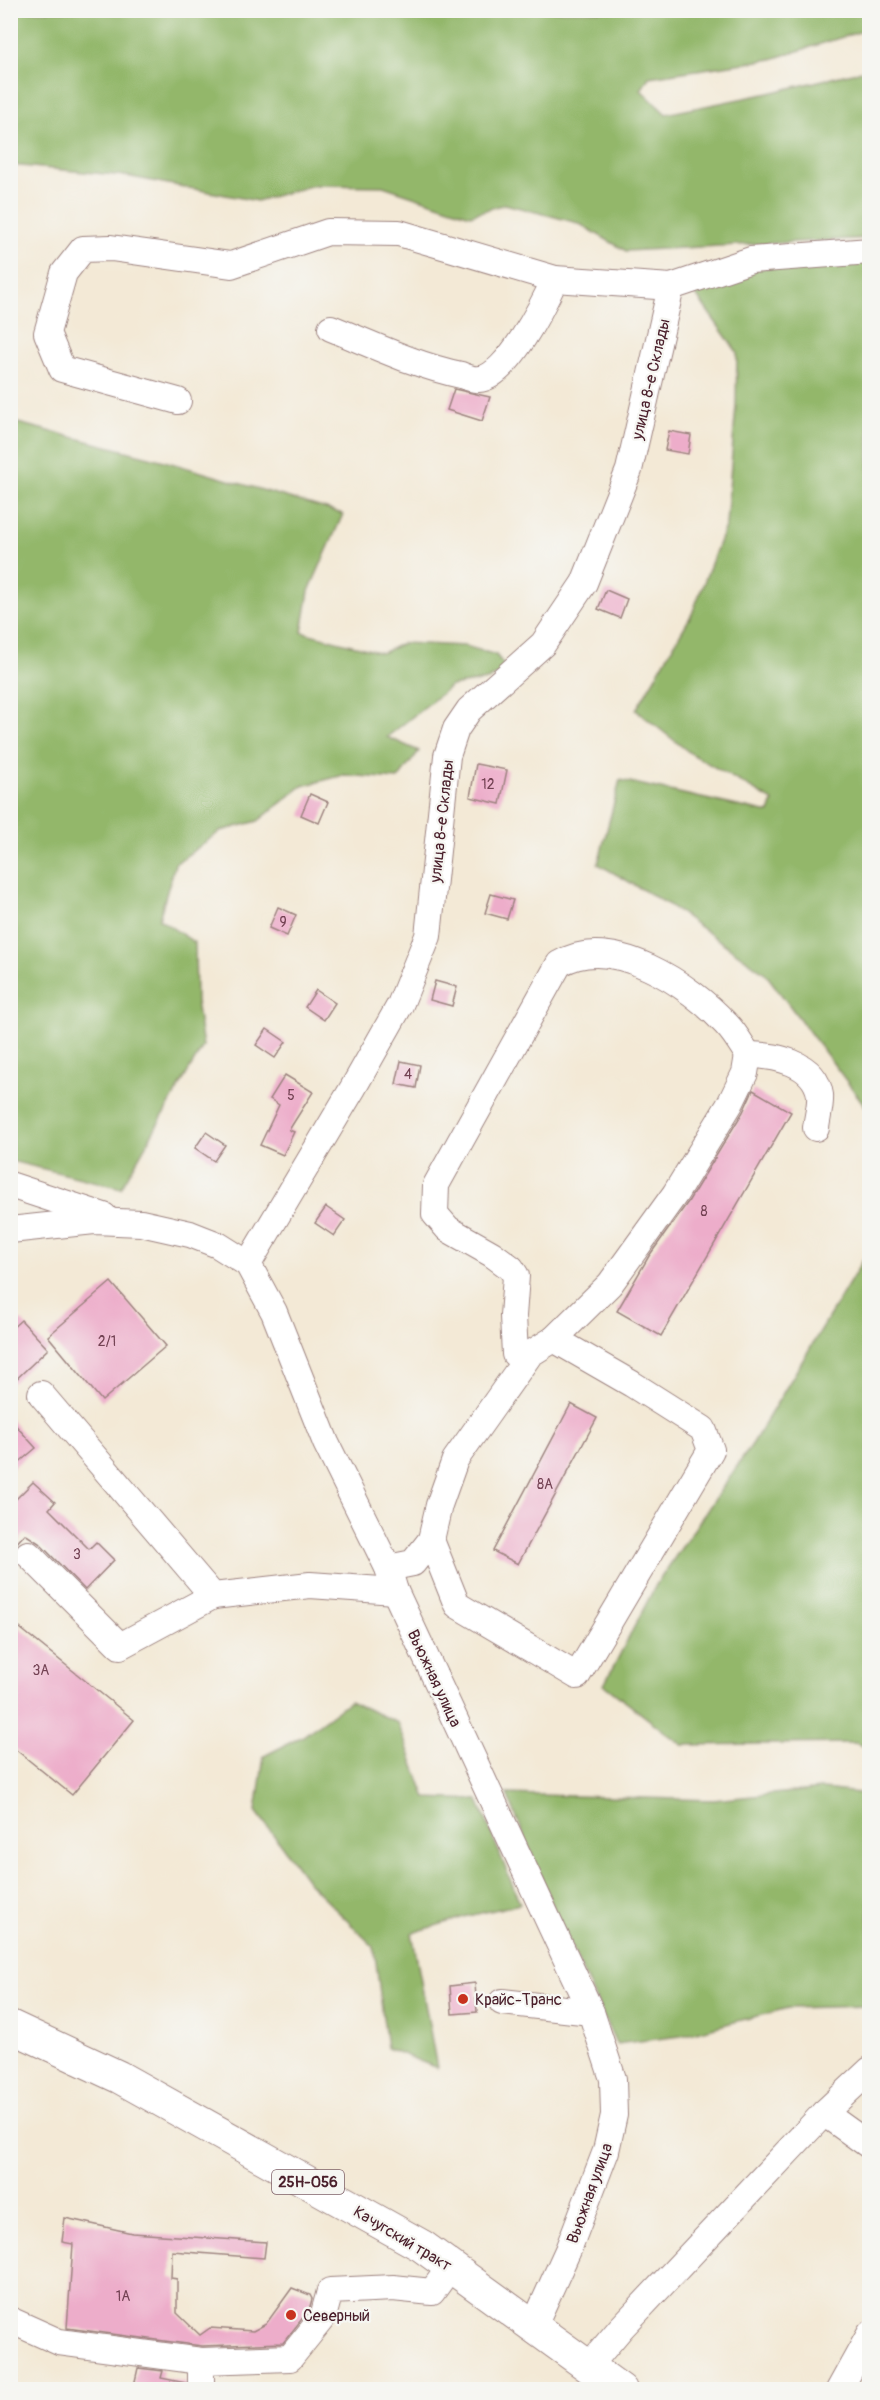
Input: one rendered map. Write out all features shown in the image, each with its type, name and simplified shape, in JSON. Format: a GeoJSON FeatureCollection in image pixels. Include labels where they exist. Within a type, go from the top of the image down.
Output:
{"type":"FeatureCollection","features":[{"type":"Feature","properties":{"kind":"main road","name":"Качугский тракт"},"geometry":{"type":"LineString","coordinates":[[10,2026],[119,2077],[422,2246],[621,2390]]}},
{"type":"Feature","properties":{"kind":"street"},"geometry":{"type":"LineString","coordinates":[[178,401],[62,369],[47,333],[64,273],[83,249],[111,248],[231,265],[328,232],[399,233],[555,279],[671,286],[751,260],[870,251]]}},
{"type":"Feature","properties":{"kind":"street"},"geometry":{"type":"LineString","coordinates":[[331,328],[444,372],[480,380],[499,370],[534,318],[555,279]]}},
{"type":"Feature","properties":{"kind":"street","name":"улица 8-е Склады"},"geometry":{"type":"LineString","coordinates":[[248,1264],[400,1005],[428,936],[447,756],[456,729],[469,710],[543,644],[584,583],[629,470],[671,286]]}},
{"type":"Feature","properties":{"kind":"street"},"geometry":{"type":"LineString","coordinates":[[28,1554],[120,1646],[213,1596],[391,1579],[413,1563],[431,1540],[439,1505],[455,1460],[530,1354],[554,1339],[610,1284],[675,1194],[730,1104],[745,1074],[748,1055],[726,1024],[693,994],[641,962],[598,953],[573,955],[559,964],[436,1185],[435,1214],[448,1229],[512,1268],[516,1276],[513,1316],[515,1354],[530,1354]]}},
{"type":"Feature","properties":{"kind":"street"},"geometry":{"type":"LineString","coordinates":[[748,1055],[766,1055],[790,1061],[810,1074],[820,1095],[816,1128]]}},
{"type":"Feature","properties":{"kind":"street"},"geometry":{"type":"LineString","coordinates":[[10,1185],[124,1222]]}},
{"type":"Feature","properties":{"kind":"street","name":"Вьюжная улица"},"geometry":{"type":"LineString","coordinates":[[10,1230],[94,1221],[141,1224],[190,1234],[218,1245],[248,1264],[274,1312],[326,1443],[591,2012],[614,2079],[614,2115],[606,2151],[568,2250],[534,2325]]}},
{"type":"Feature","properties":{"kind":"street"},"geometry":{"type":"LineString","coordinates":[[431,1540],[458,1605],[577,1676],[711,1450],[703,1429],[632,1384],[554,1339]]}},
{"type":"Feature","properties":{"kind":"street"},"geometry":{"type":"LineString","coordinates":[[40,1394],[213,1596]]}},
{"type":"Feature","properties":{"kind":"street"},"geometry":{"type":"LineString","coordinates":[[502,2002],[591,2012]]}},
{"type":"Feature","properties":{"kind":"street"},"geometry":{"type":"LineString","coordinates":[[588,2367],[621,2328],[824,2113],[870,2070]]}},
{"type":"Feature","properties":{"kind":"street"},"geometry":{"type":"LineString","coordinates":[[824,2113],[870,2146]]}},
{"type":"Feature","properties":{"kind":"street"},"geometry":{"type":"LineString","coordinates":[[10,2320],[59,2342],[201,2361],[290,2358],[323,2317],[330,2291],[393,2288],[432,2292],[451,2266]]}},
{"type":"Feature","properties":{"kind":"street"},"geometry":{"type":"LineString","coordinates":[[839,2389],[870,2334]]}},
{"type":"Feature","properties":{"kind":"street"},"geometry":{"type":"LineString","coordinates":[[201,2361],[201,2390]]}},
{"type":"Feature","properties":{"kind":"green space"},"geometry":{"type":"Polygon","coordinates":[[[10,11],[869,11],[869,29],[772,59],[649,77],[641,90],[666,114],[869,69],[869,238],[626,251],[578,223],[505,204],[470,215],[383,186],[314,185],[257,201],[126,176],[11,165],[10,11]]]}},
{"type":"Feature","properties":{"kind":"green space"},"geometry":{"type":"Polygon","coordinates":[[[869,259],[869,1111],[765,973],[669,905],[598,864],[620,780],[769,813],[773,801],[690,753],[636,710],[692,614],[726,524],[736,406],[737,352],[691,288],[754,269],[869,259]]]}},
{"type":"Feature","properties":{"kind":"green space"},"geometry":{"type":"Polygon","coordinates":[[[10,421],[161,460],[343,514],[309,591],[302,632],[382,653],[403,643],[465,646],[496,655],[508,670],[487,680],[451,686],[387,737],[419,751],[398,779],[344,775],[302,786],[258,821],[221,831],[175,864],[159,919],[195,943],[196,1001],[203,1046],[121,1188],[11,1161],[10,421]]]}},
{"type":"Feature","properties":{"kind":"green space"},"geometry":{"type":"Polygon","coordinates":[[[869,1250],[869,1748],[855,1743],[682,1745],[604,1685],[656,1585],[753,1443],[869,1250]]]}},
{"type":"Feature","properties":{"kind":"green space"},"geometry":{"type":"Polygon","coordinates":[[[350,1701],[398,1723],[426,1798],[478,1800],[520,1904],[464,1917],[412,1933],[437,2068],[387,2048],[374,1947],[309,1883],[256,1811],[264,1756],[303,1736],[350,1701]]]}},
{"type":"Feature","properties":{"kind":"green space"},"geometry":{"type":"Polygon","coordinates":[[[822,1789],[869,1794],[869,2006],[788,2008],[681,2036],[616,2044],[557,1916],[507,1794],[713,1800],[822,1789]]]}},
{"type":"Feature","properties":{"kind":"building"},"geometry":{"type":"Polygon","coordinates":[[[454,389],[490,397],[482,421],[447,410],[454,389]]]}},
{"type":"Feature","properties":{"kind":"building"},"geometry":{"type":"Polygon","coordinates":[[[669,431],[691,435],[688,454],[665,450],[669,431]]]}},
{"type":"Feature","properties":{"kind":"building"},"geometry":{"type":"Polygon","coordinates":[[[606,590],[627,599],[620,618],[598,609],[606,590]]]}},
{"type":"Feature","properties":{"kind":"building"},"geometry":{"type":"Polygon","coordinates":[[[476,764],[507,770],[500,804],[470,797],[476,764]]]}},
{"type":"Feature","properties":{"kind":"building"},"geometry":{"type":"Polygon","coordinates":[[[310,794],[328,802],[319,823],[301,815],[310,794]]]}},
{"type":"Feature","properties":{"kind":"building"},"geometry":{"type":"Polygon","coordinates":[[[491,894],[513,900],[507,919],[485,913],[491,894]]]}},
{"type":"Feature","properties":{"kind":"building"},"geometry":{"type":"Polygon","coordinates":[[[278,907],[296,915],[287,936],[269,928],[278,907]]]}},
{"type":"Feature","properties":{"kind":"building"},"geometry":{"type":"Polygon","coordinates":[[[435,981],[457,987],[452,1006],[430,1000],[435,981]]]}},
{"type":"Feature","properties":{"kind":"building"},"geometry":{"type":"Polygon","coordinates":[[[316,990],[335,1003],[324,1020],[305,1007],[316,990]]]}},
{"type":"Feature","properties":{"kind":"building"},"geometry":{"type":"Polygon","coordinates":[[[267,1029],[286,1042],[275,1058],[256,1045],[267,1029]]]}},
{"type":"Feature","properties":{"kind":"building"},"geometry":{"type":"Polygon","coordinates":[[[401,1061],[420,1065],[416,1088],[396,1084],[401,1061]]]}},
{"type":"Feature","properties":{"kind":"building"},"geometry":{"type":"Polygon","coordinates":[[[285,1075],[313,1092],[289,1130],[294,1132],[283,1155],[260,1145],[279,1105],[270,1099],[285,1075]]]}},
{"type":"Feature","properties":{"kind":"building"},"geometry":{"type":"Polygon","coordinates":[[[753,1090],[791,1112],[661,1336],[617,1311],[649,1256],[688,1202],[743,1112],[753,1090]]]}},
{"type":"Feature","properties":{"kind":"building"},"geometry":{"type":"Polygon","coordinates":[[[206,1132],[225,1145],[214,1161],[195,1148],[206,1132]]]}},
{"type":"Feature","properties":{"kind":"building"},"geometry":{"type":"Polygon","coordinates":[[[326,1207],[345,1220],[334,1236],[315,1223],[326,1207]]]}},
{"type":"Feature","properties":{"kind":"building"},"geometry":{"type":"Polygon","coordinates":[[[111,1282],[166,1346],[102,1401],[48,1336],[111,1282]]]}},
{"type":"Feature","properties":{"kind":"building"},"geometry":{"type":"Polygon","coordinates":[[[21,1320],[48,1349],[10,1385],[10,1330],[21,1320]]]}},
{"type":"Feature","properties":{"kind":"building"},"geometry":{"type":"Polygon","coordinates":[[[571,1404],[597,1418],[518,1564],[493,1551],[571,1404]]]}},
{"type":"Feature","properties":{"kind":"building"},"geometry":{"type":"Polygon","coordinates":[[[10,1419],[36,1448],[10,1470],[10,1419]]]}},
{"type":"Feature","properties":{"kind":"building"},"geometry":{"type":"Polygon","coordinates":[[[33,1482],[55,1502],[49,1509],[89,1549],[96,1542],[114,1560],[85,1590],[39,1543],[25,1534],[10,1550],[10,1505],[33,1482]]]}},
{"type":"Feature","properties":{"kind":"building"},"geometry":{"type":"Polygon","coordinates":[[[10,1620],[134,1720],[72,1795],[10,1745],[10,1620]]]}},
{"type":"Feature","properties":{"kind":"building","name":"Крайс-Транс"},"geometry":{"type":"Polygon","coordinates":[[[475,1983],[477,2012],[452,2014],[450,1986],[475,1983]]]}},
{"type":"Feature","properties":{"kind":"building"},"geometry":{"type":"Polygon","coordinates":[[[65,2218],[132,2233],[266,2242],[264,2258],[172,2251],[171,2278],[177,2279],[177,2313],[200,2335],[210,2328],[253,2331],[266,2324],[292,2288],[310,2295],[312,2299],[309,2310],[283,2343],[202,2346],[67,2328],[73,2244],[62,2242],[65,2218]]]}},
{"type":"Feature","properties":{"kind":"building"},"geometry":{"type":"Polygon","coordinates":[[[138,2368],[163,2371],[161,2378],[186,2383],[186,2390],[133,2390],[138,2368]]]}},
{"type":"Feature","properties":{"kind":"place","name":"Крайс-Транс"},"geometry":{"type":"Point","coordinates":[463,1999]}},
{"type":"Feature","properties":{"kind":"place","name":"Северный"},"geometry":{"type":"Point","coordinates":[291,2315]}}]}
